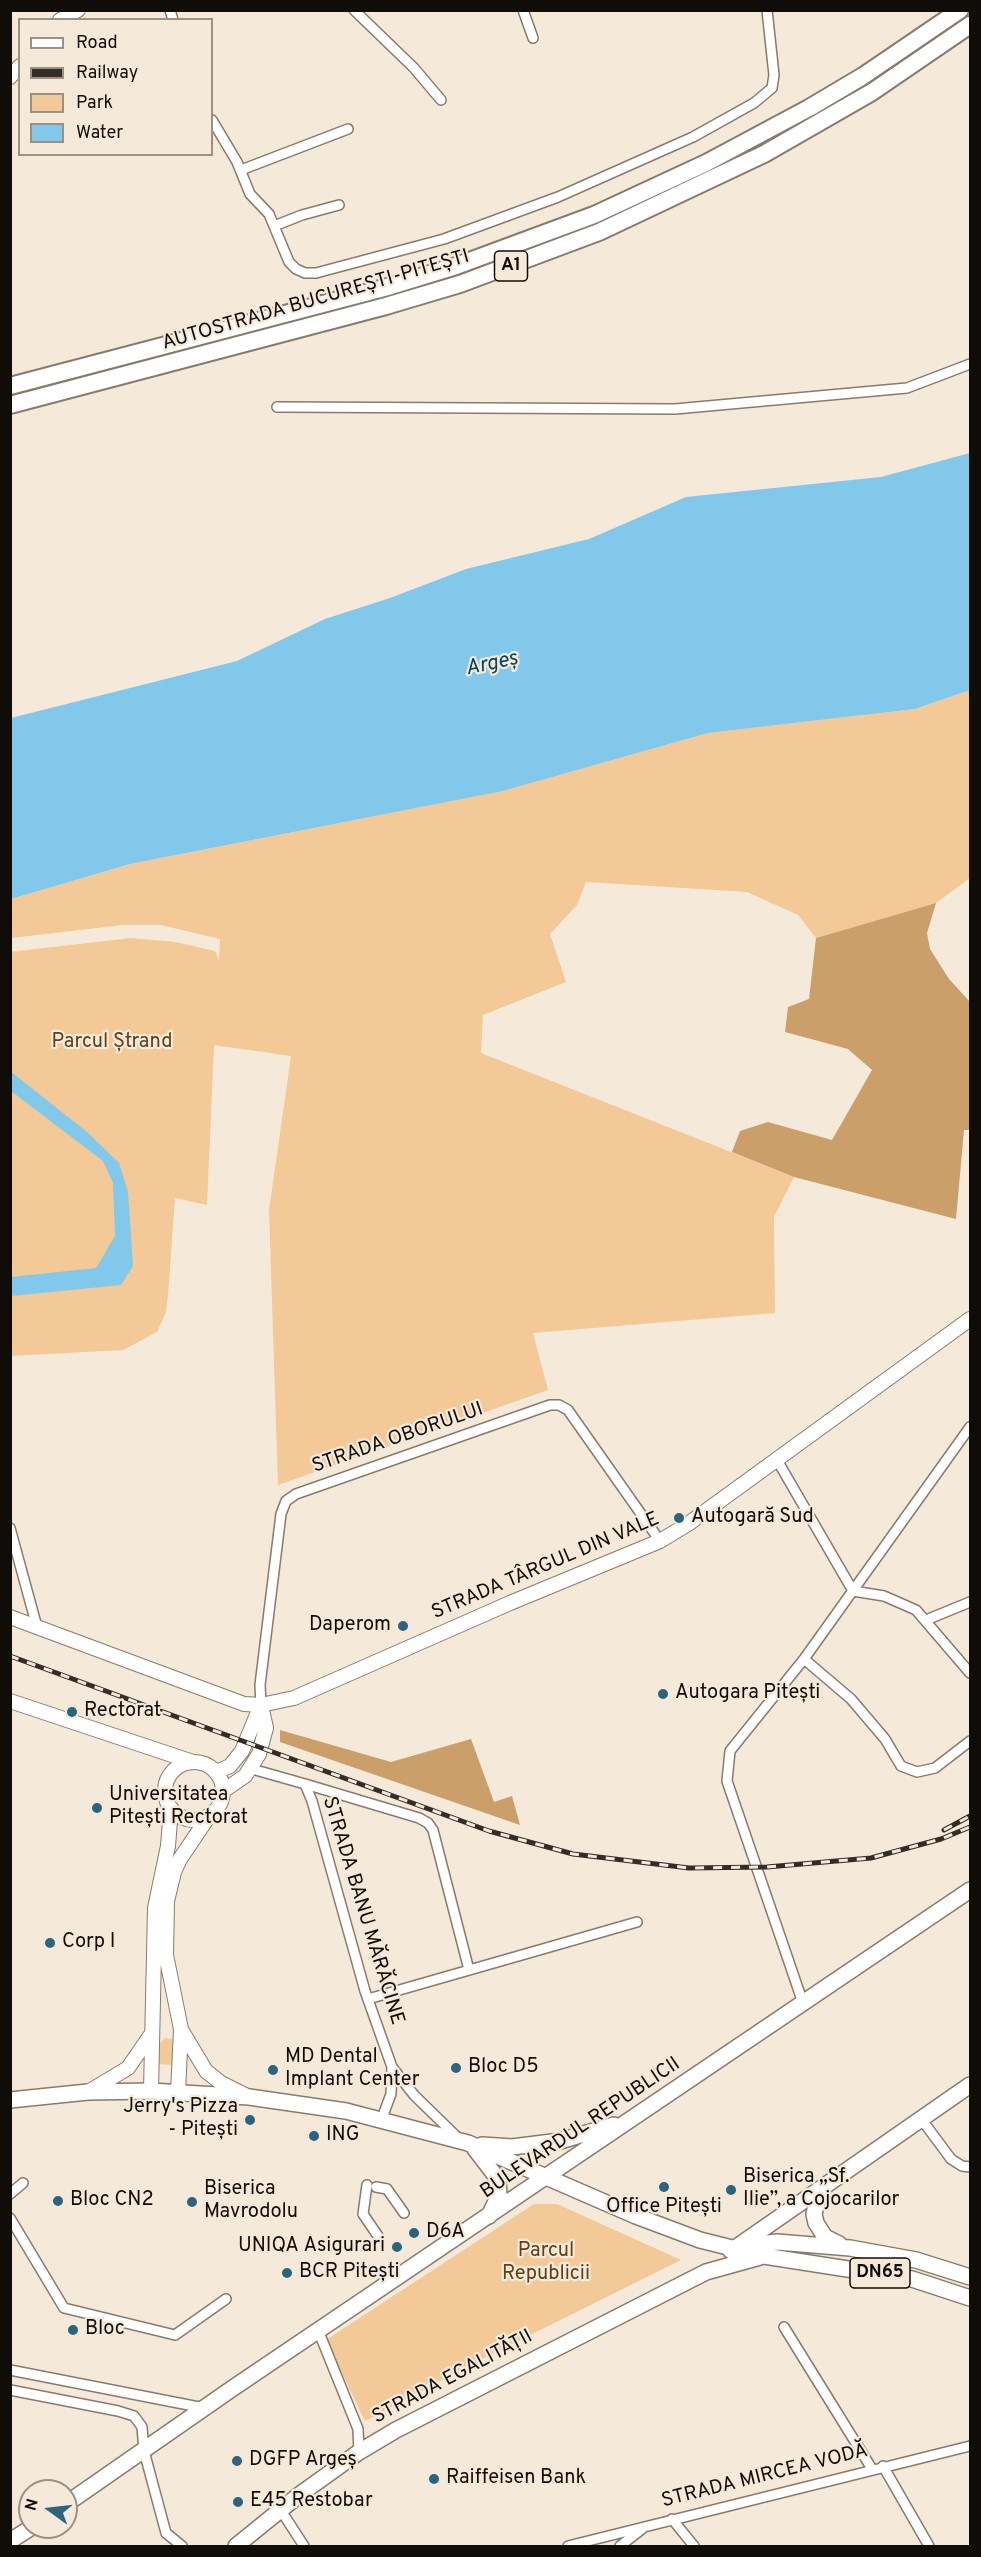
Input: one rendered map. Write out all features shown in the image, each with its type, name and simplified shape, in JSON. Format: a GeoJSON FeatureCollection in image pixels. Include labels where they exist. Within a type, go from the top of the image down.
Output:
{"type":"FeatureCollection","features":[{"type":"Feature","properties":{"kind":"highway","name":"AUTOSTRADA BUCUREȘTI-PITEȘTI"},"geometry":{"type":"LineString","coordinates":[[10,386],[384,288],[467,262],[594,215],[706,163],[791,118],[863,76],[960,10]]}},
{"type":"Feature","properties":{"kind":"highway","name":"AUTOSTRADA BUCUREȘTI-PITEȘTI"},"geometry":{"type":"LineString","coordinates":[[10,405],[386,306],[460,284],[588,237],[662,204],[773,149],[872,92],[970,26]]}},
{"type":"Feature","properties":{"kind":"main road"},"geometry":{"type":"LineString","coordinates":[[64,18],[78,10]]}},
{"type":"Feature","properties":{"kind":"main road","name":"STRADA TÂRGUL DIN VALE"},"geometry":{"type":"LineString","coordinates":[[261,1705],[294,1698],[510,1603],[660,1541],[682,1528],[777,1460],[876,1385],[970,1319]]}},
{"type":"Feature","properties":{"kind":"main road"},"geometry":{"type":"LineString","coordinates":[[10,1617],[244,1704],[261,1705]]}},
{"type":"Feature","properties":{"kind":"main road"},"geometry":{"type":"LineString","coordinates":[[10,1701],[193,1762],[202,1763],[216,1772],[223,1791],[219,1805],[209,1816],[174,1872],[167,1901],[166,1955],[181,2030],[178,2092]]}},
{"type":"Feature","properties":{"kind":"main road"},"geometry":{"type":"LineString","coordinates":[[223,1791],[252,1769],[265,1737],[266,1720],[261,1705]]}},
{"type":"Feature","properties":{"kind":"main road"},"geometry":{"type":"LineString","coordinates":[[216,1772],[230,1766],[242,1751],[261,1705]]}},
{"type":"Feature","properties":{"kind":"main road"},"geometry":{"type":"LineString","coordinates":[[152,1747],[170,1776]]}},
{"type":"Feature","properties":{"kind":"main road"},"geometry":{"type":"LineString","coordinates":[[151,2091],[155,1908],[168,1846],[171,1808],[165,1792],[170,1776],[176,1769],[193,1762]]}},
{"type":"Feature","properties":{"kind":"main road"},"geometry":{"type":"LineString","coordinates":[[171,1808],[184,1818],[201,1819],[209,1816]]}},
{"type":"Feature","properties":{"kind":"main road","name":"BULEVARDUL REPUBLICII"},"geometry":{"type":"LineString","coordinates":[[78,2496],[318,2330],[547,2178],[970,1890]]}},
{"type":"Feature","properties":{"kind":"main road"},"geometry":{"type":"LineString","coordinates":[[181,2030],[206,2071],[221,2083],[249,2097]]}},
{"type":"Feature","properties":{"kind":"main road"},"geometry":{"type":"LineString","coordinates":[[88,2092],[115,2078],[128,2068],[151,2034]]}},
{"type":"Feature","properties":{"kind":"main road"},"geometry":{"type":"LineString","coordinates":[[706,2272],[734,2248],[970,2085]]}},
{"type":"Feature","properties":{"kind":"main road"},"geometry":{"type":"LineString","coordinates":[[10,2100],[88,2092],[178,2092],[249,2097],[382,2118],[464,2141],[669,2229],[734,2248]]}},
{"type":"Feature","properties":{"kind":"main road"},"geometry":{"type":"LineString","coordinates":[[464,2141],[512,2146],[560,2141],[588,2135],[637,2117]]}},
{"type":"Feature","properties":{"kind":"main road"},"geometry":{"type":"LineString","coordinates":[[464,2141],[482,2156],[498,2179],[499,2195],[488,2217]]}},
{"type":"Feature","properties":{"kind":"main road"},"geometry":{"type":"LineString","coordinates":[[820,2190],[814,2214],[819,2230],[832,2241],[850,2248]]}},
{"type":"Feature","properties":{"kind":"main road","name":"DN65"},"geometry":{"type":"LineString","coordinates":[[734,2248],[777,2241],[850,2248],[916,2260],[970,2277]]}},
{"type":"Feature","properties":{"kind":"main road","name":"DN65"},"geometry":{"type":"LineString","coordinates":[[734,2248],[764,2256],[912,2279],[970,2298]]}},
{"type":"Feature","properties":{"kind":"main road","name":"DN65"},"geometry":{"type":"LineString","coordinates":[[706,2272],[764,2256]]}},
{"type":"Feature","properties":{"kind":"main road","name":"STRADA EGALITĂȚII"},"geometry":{"type":"LineString","coordinates":[[236,2547],[280,2509],[360,2452],[396,2430],[706,2272]]}},
{"type":"Feature","properties":{"kind":"street"},"geometry":{"type":"LineString","coordinates":[[354,10],[414,68],[441,100]]}},
{"type":"Feature","properties":{"kind":"street"},"geometry":{"type":"LineString","coordinates":[[523,10],[533,38]]}},
{"type":"Feature","properties":{"kind":"street"},"geometry":{"type":"LineString","coordinates":[[213,122],[241,170],[250,194],[260,202],[274,226],[289,262],[305,273],[316,273],[444,239],[558,197],[693,137],[766,95],[772,88],[774,75],[767,10]]}},
{"type":"Feature","properties":{"kind":"street"},"geometry":{"type":"LineString","coordinates":[[241,170],[348,129]]}},
{"type":"Feature","properties":{"kind":"street"},"geometry":{"type":"LineString","coordinates":[[274,226],[302,215],[339,205]]}},
{"type":"Feature","properties":{"kind":"street"},"geometry":{"type":"LineString","coordinates":[[277,407],[686,408],[908,388],[970,364]]}},
{"type":"Feature","properties":{"kind":"street","name":"STRADA OBORULUI"},"geometry":{"type":"LineString","coordinates":[[261,1705],[260,1685],[281,1514],[286,1501],[296,1494],[550,1405],[558,1405],[568,1410],[660,1541]]}},
{"type":"Feature","properties":{"kind":"street"},"geometry":{"type":"LineString","coordinates":[[803,2003],[727,1781],[730,1751],[804,1659],[970,1427]]}},
{"type":"Feature","properties":{"kind":"street"},"geometry":{"type":"LineString","coordinates":[[777,1460],[853,1591],[900,1602],[916,1610],[970,1673]]}},
{"type":"Feature","properties":{"kind":"street"},"geometry":{"type":"LineString","coordinates":[[10,1527],[37,1627]]}},
{"type":"Feature","properties":{"kind":"street"},"geometry":{"type":"LineString","coordinates":[[926,1620],[970,1602]]}},
{"type":"Feature","properties":{"kind":"street"},"geometry":{"type":"LineString","coordinates":[[804,1659],[851,1699],[885,1739],[901,1766],[917,1772],[935,1768],[970,1741]]}},
{"type":"Feature","properties":{"kind":"street","name":"STRADA BANU MĂRĂCINE"},"geometry":{"type":"LineString","coordinates":[[252,1769],[305,1784],[368,1999],[392,2067],[414,2095],[464,2141]]}},
{"type":"Feature","properties":{"kind":"street"},"geometry":{"type":"LineString","coordinates":[[305,1784],[419,1818],[428,1823],[433,1830],[469,1970]]}},
{"type":"Feature","properties":{"kind":"street"},"geometry":{"type":"LineString","coordinates":[[368,1999],[637,1922]]}},
{"type":"Feature","properties":{"kind":"street","name":"STRADA BANU MĂRĂCINE"},"geometry":{"type":"LineString","coordinates":[[382,2118],[391,2094],[392,2067]]}},
{"type":"Feature","properties":{"kind":"street"},"geometry":{"type":"LineString","coordinates":[[922,2120],[951,2158],[962,2166],[970,2167]]}},
{"type":"Feature","properties":{"kind":"street"},"geometry":{"type":"LineString","coordinates":[[10,2194],[22,2183]]}},
{"type":"Feature","properties":{"kind":"street"},"geometry":{"type":"LineString","coordinates":[[378,2236],[363,2214],[372,2186],[387,2189],[404,2213]]}},
{"type":"Feature","properties":{"kind":"street"},"geometry":{"type":"LineString","coordinates":[[10,2218],[64,2308],[175,2335],[226,2300]]}},
{"type":"Feature","properties":{"kind":"street"},"geometry":{"type":"LineString","coordinates":[[784,2327],[872,2469]]}},
{"type":"Feature","properties":{"kind":"street"},"geometry":{"type":"LineString","coordinates":[[318,2330],[358,2429],[360,2452]]}},
{"type":"Feature","properties":{"kind":"street"},"geometry":{"type":"LineString","coordinates":[[10,2370],[204,2408]]}},
{"type":"Feature","properties":{"kind":"street"},"geometry":{"type":"LineString","coordinates":[[10,2390],[126,2412],[134,2416],[142,2427],[144,2451],[166,2533],[182,2547]]}},
{"type":"Feature","properties":{"kind":"street","name":"STRADA MIRCEA VODĂ"},"geometry":{"type":"LineString","coordinates":[[568,2547],[672,2519],[970,2446]]}},
{"type":"Feature","properties":{"kind":"street"},"geometry":{"type":"LineString","coordinates":[[883,2466],[929,2547]]}},
{"type":"Feature","properties":{"kind":"street"},"geometry":{"type":"LineString","coordinates":[[280,2509],[304,2547]]}},
{"type":"Feature","properties":{"kind":"street"},"geometry":{"type":"LineString","coordinates":[[672,2519],[694,2547]]}},
{"type":"Feature","properties":{"kind":"street"},"geometry":{"type":"LineString","coordinates":[[620,2547],[645,2526]]}},
{"type":"Feature","properties":{"kind":"green space","name":"Parcul Ștrand"},"geometry":{"type":"Polygon","coordinates":[[[970,690],[970,878],[936,903],[816,938],[798,915],[747,892],[586,882],[577,905],[550,934],[566,982],[483,1015],[481,1053],[794,1177],[774,1217],[775,1313],[533,1333],[548,1390],[278,1485],[269,1210],[291,1056],[214,1045],[207,1205],[175,1198],[166,1312],[157,1332],[123,1350],[11,1356],[10,952],[131,938],[175,942],[215,951],[219,961],[220,939],[161,925],[123,925],[11,938],[11,899],[130,864],[503,791],[708,733],[915,709],[970,690]]]}},
{"type":"Feature","properties":{"kind":"green space"},"geometry":{"type":"Polygon","coordinates":[[[165,2038],[172,2039],[175,2065],[158,2064],[159,2044],[165,2038]]]}},
{"type":"Feature","properties":{"kind":"green space","name":"Parcul Republicii"},"geometry":{"type":"Polygon","coordinates":[[[534,2204],[557,2204],[681,2260],[476,2362],[365,2421],[326,2340],[534,2204]]]}},
{"type":"Feature","properties":{"kind":"shaded area"},"geometry":{"type":"Polygon","coordinates":[[[936,903],[927,933],[930,949],[949,979],[970,1002],[970,1130],[964,1130],[956,1219],[794,1177],[732,1152],[740,1131],[768,1122],[832,1140],[872,1070],[848,1049],[785,1032],[788,1007],[809,999],[816,938],[936,903]]]}},
{"type":"Feature","properties":{"kind":"shaded area"},"geometry":{"type":"Polygon","coordinates":[[[280,1730],[391,1762],[471,1739],[494,1802],[512,1796],[520,1825],[280,1742],[280,1730]]]}},
{"type":"Feature","properties":{"kind":"water","name":"Argeș"},"geometry":{"type":"Polygon","coordinates":[[[970,453],[970,690],[915,709],[708,733],[503,791],[130,864],[11,899],[11,718],[237,661],[325,619],[390,598],[466,569],[589,539],[686,497],[881,477],[970,453]]]}},
{"type":"Feature","properties":{"kind":"water"},"geometry":{"type":"Polygon","coordinates":[[[10,1071],[87,1132],[119,1163],[128,1192],[133,1266],[121,1285],[11,1296],[11,1277],[96,1268],[115,1236],[113,1183],[103,1161],[11,1091],[10,1071]]]}},
{"type":"Feature","properties":{"kind":"railway"},"geometry":{"type":"LineString","coordinates":[[10,1656],[489,1831],[573,1854],[689,1868],[767,1867],[871,1858],[941,1839],[970,1827]]}},
{"type":"Feature","properties":{"kind":"railway"},"geometry":{"type":"LineString","coordinates":[[944,1830],[970,1816]]}},
{"type":"Feature","properties":{"kind":"place","name":"Autogară Sud"},"geometry":{"type":"Point","coordinates":[679,1518]}},
{"type":"Feature","properties":{"kind":"place","name":"Daperom"},"geometry":{"type":"Point","coordinates":[403,1626]}},
{"type":"Feature","properties":{"kind":"place","name":"Autogara Pitești"},"geometry":{"type":"Point","coordinates":[663,1694]}},
{"type":"Feature","properties":{"kind":"place","name":"Rectorat"},"geometry":{"type":"Point","coordinates":[72,1712]}},
{"type":"Feature","properties":{"kind":"place","name":"Universitatea Pitești Rectorat"},"geometry":{"type":"Point","coordinates":[97,1808]}},
{"type":"Feature","properties":{"kind":"place","name":"Corp I"},"geometry":{"type":"Point","coordinates":[50,1943]}},
{"type":"Feature","properties":{"kind":"place","name":"Bloc D5"},"geometry":{"type":"Point","coordinates":[456,2068]}},
{"type":"Feature","properties":{"kind":"place","name":"MD Dental Implant Center"},"geometry":{"type":"Point","coordinates":[273,2070]}},
{"type":"Feature","properties":{"kind":"place","name":"Jerry's Pizza - Pitești"},"geometry":{"type":"Point","coordinates":[250,2120]}},
{"type":"Feature","properties":{"kind":"place","name":"ING"},"geometry":{"type":"Point","coordinates":[314,2136]}},
{"type":"Feature","properties":{"kind":"place","name":"Office Pitești"},"geometry":{"type":"Point","coordinates":[664,2187]}},
{"type":"Feature","properties":{"kind":"place","name":"Biserica „Sf. Ilie”, a Cojocarilor"},"geometry":{"type":"Point","coordinates":[731,2190]}},
{"type":"Feature","properties":{"kind":"place","name":"Bloc CN2"},"geometry":{"type":"Point","coordinates":[58,2201]}},
{"type":"Feature","properties":{"kind":"place","name":"Biserica Mavrodolu"},"geometry":{"type":"Point","coordinates":[192,2202]}},
{"type":"Feature","properties":{"kind":"place","name":"D6A"},"geometry":{"type":"Point","coordinates":[414,2233]}},
{"type":"Feature","properties":{"kind":"place","name":"UNIQA Asigurari"},"geometry":{"type":"Point","coordinates":[397,2247]}},
{"type":"Feature","properties":{"kind":"place","name":"BCR Pitești"},"geometry":{"type":"Point","coordinates":[287,2273]}},
{"type":"Feature","properties":{"kind":"place","name":"Bloc"},"geometry":{"type":"Point","coordinates":[73,2330]}},
{"type":"Feature","properties":{"kind":"place","name":"DGFP Argeș"},"geometry":{"type":"Point","coordinates":[237,2461]}},
{"type":"Feature","properties":{"kind":"place","name":"Raiffeisen Bank"},"geometry":{"type":"Point","coordinates":[434,2479]}},
{"type":"Feature","properties":{"kind":"place","name":"E45 Restobar"},"geometry":{"type":"Point","coordinates":[238,2502]}}]}
